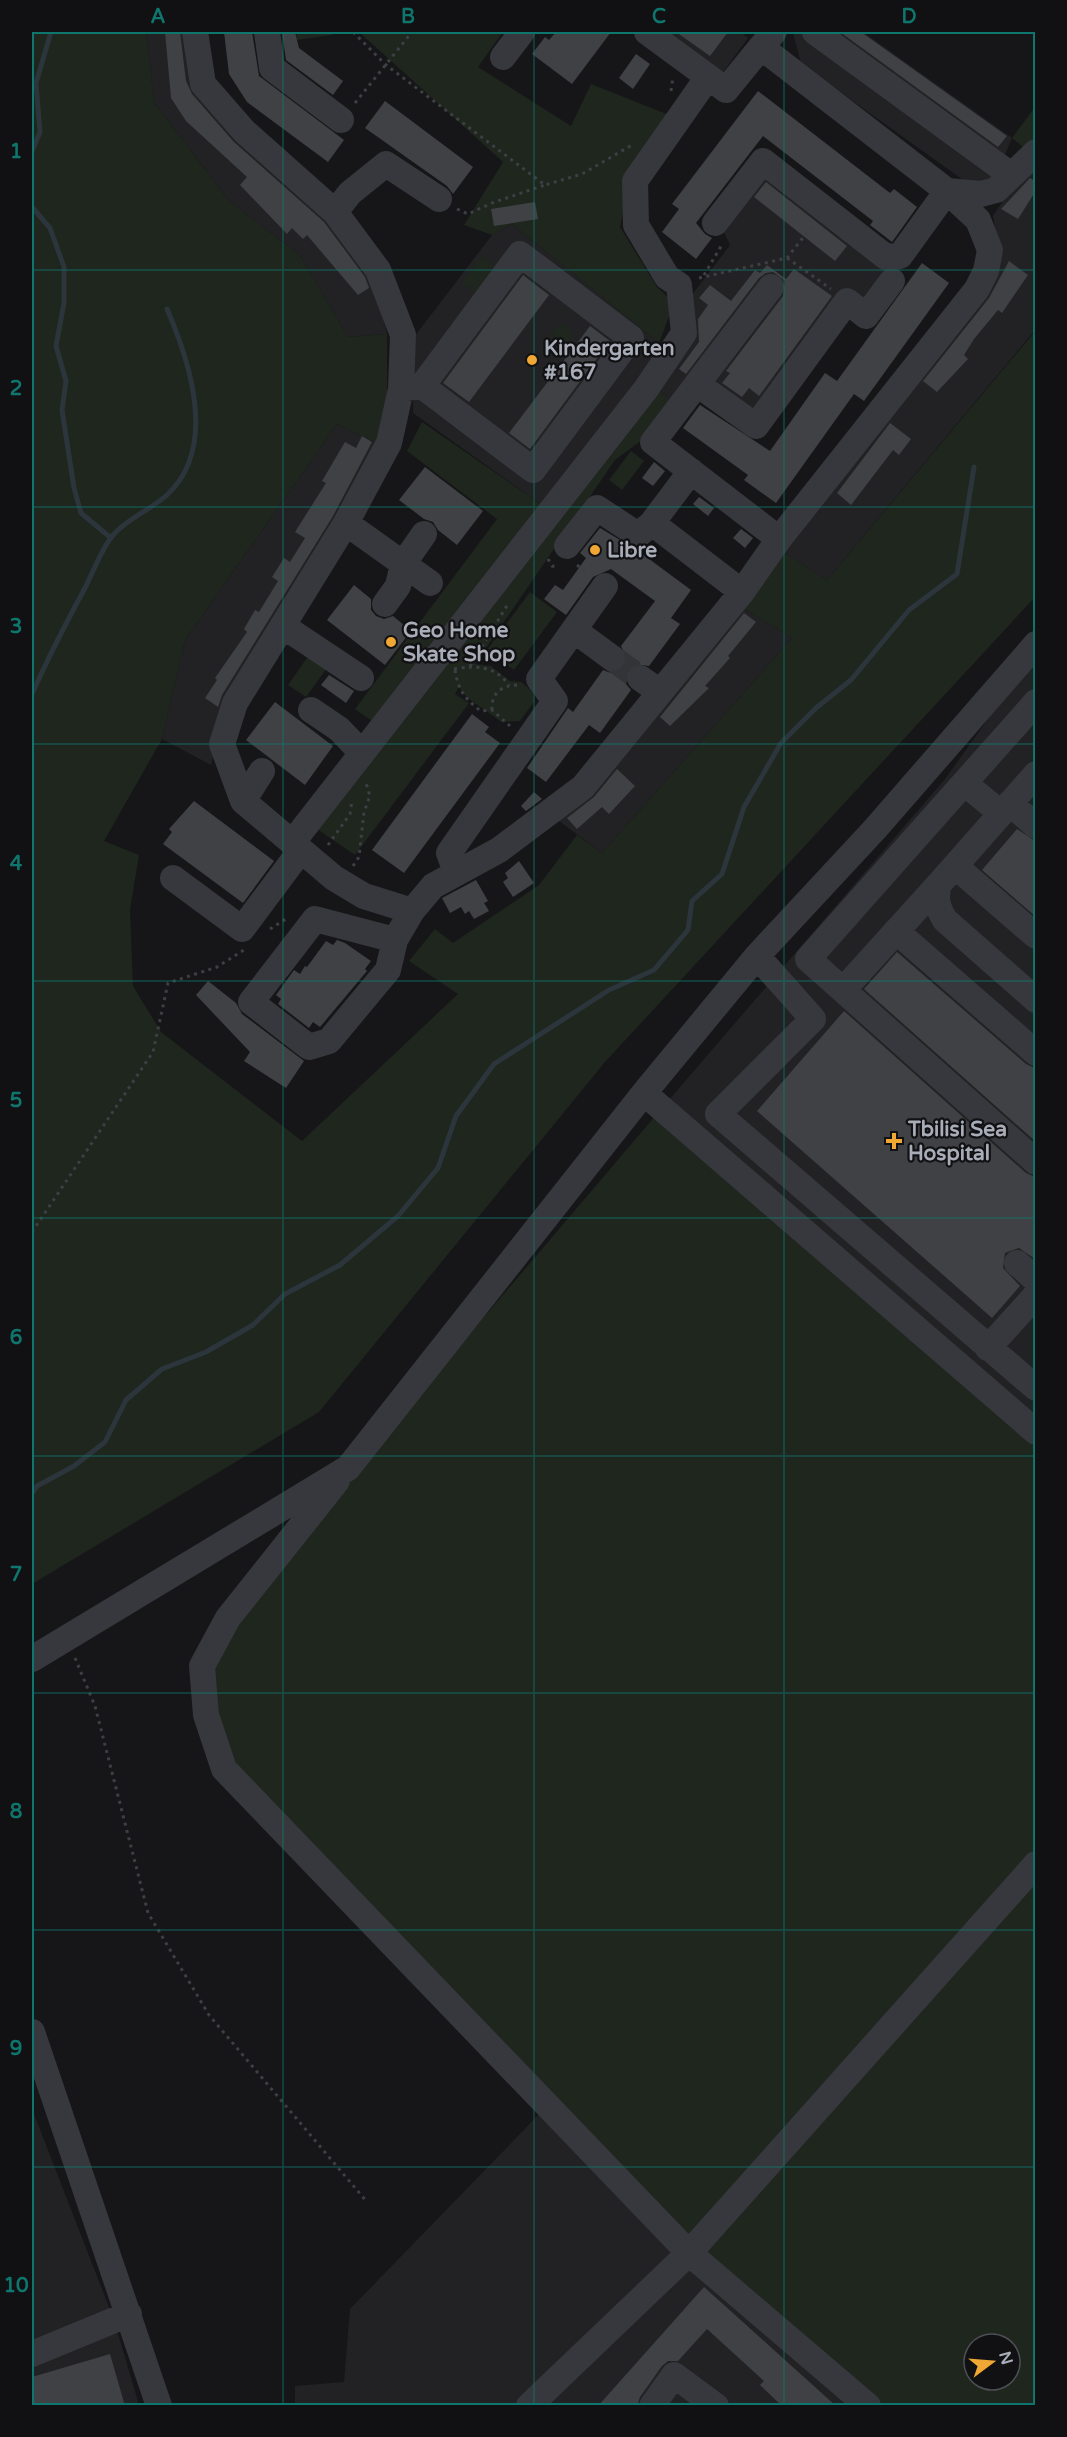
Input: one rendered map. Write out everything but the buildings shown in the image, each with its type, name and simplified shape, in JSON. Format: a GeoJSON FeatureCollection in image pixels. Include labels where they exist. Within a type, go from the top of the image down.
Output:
{"type":"FeatureCollection","features":[{"type":"Feature","properties":{"kind":"street"},"geometry":{"type":"LineString","coordinates":[[195,32],[203,84],[244,131],[335,212],[378,270],[403,336],[411,388],[533,470],[631,338],[520,254],[411,388],[389,443],[346,523],[235,703],[222,744],[243,801],[342,883],[364,896],[412,911]]}},
{"type":"Feature","properties":{"kind":"street"},"geometry":{"type":"LineString","coordinates":[[267,32],[272,68],[341,120]]}},
{"type":"Feature","properties":{"kind":"street"},"geometry":{"type":"LineString","coordinates":[[503,57],[522,32]]}},
{"type":"Feature","properties":{"kind":"street"},"geometry":{"type":"LineString","coordinates":[[395,940],[315,919],[251,1002],[309,1047],[329,1041],[388,970],[395,940],[412,911],[433,886],[500,850],[583,787],[650,685],[742,592],[779,539],[977,289],[986,271],[990,250],[978,220],[948,191],[767,39],[726,90],[647,32]]}},
{"type":"Feature","properties":{"kind":"street"},"geometry":{"type":"LineString","coordinates":[[815,32],[1011,175]]}},
{"type":"Feature","properties":{"kind":"street"},"geometry":{"type":"LineString","coordinates":[[173,878],[242,929],[303,852],[362,753],[646,389],[684,333],[679,285],[667,277],[636,225],[635,181],[708,77]]}},
{"type":"Feature","properties":{"kind":"street"},"geometry":{"type":"LineString","coordinates":[[948,191],[981,194],[996,190],[1035,152]]}},
{"type":"Feature","properties":{"kind":"street"},"geometry":{"type":"LineString","coordinates":[[715,223],[762,161],[886,256],[894,258],[900,256],[948,191]]}},
{"type":"Feature","properties":{"kind":"street"},"geometry":{"type":"LineString","coordinates":[[335,212],[350,193],[386,164],[439,200]]}},
{"type":"Feature","properties":{"kind":"street"},"geometry":{"type":"LineString","coordinates":[[697,384],[756,426],[847,301],[866,316],[892,281]]}},
{"type":"Feature","properties":{"kind":"street"},"geometry":{"type":"LineString","coordinates":[[771,287],[653,442],[779,539]]}},
{"type":"Feature","properties":{"kind":"street"},"geometry":{"type":"LineString","coordinates":[[580,406],[614,429]]}},
{"type":"Feature","properties":{"kind":"street"},"geometry":{"type":"LineString","coordinates":[[559,552],[594,510],[600,508],[638,536],[652,523],[691,471]]}},
{"type":"Feature","properties":{"kind":"street"},"geometry":{"type":"LineString","coordinates":[[562,496],[588,518]]}},
{"type":"Feature","properties":{"kind":"street"},"geometry":{"type":"LineString","coordinates":[[346,523],[430,583]]}},
{"type":"Feature","properties":{"kind":"street"},"geometry":{"type":"LineString","coordinates":[[652,523],[742,592]]}},
{"type":"Feature","properties":{"kind":"street"},"geometry":{"type":"LineString","coordinates":[[385,604],[398,586],[403,564],[424,534]]}},
{"type":"Feature","properties":{"kind":"street"},"geometry":{"type":"LineString","coordinates":[[456,872],[449,853],[555,700],[539,679],[605,586]]}},
{"type":"Feature","properties":{"kind":"street"},"geometry":{"type":"LineString","coordinates":[[283,626],[361,678]]}},
{"type":"Feature","properties":{"kind":"street"},"geometry":{"type":"LineString","coordinates":[[574,630],[612,658]]}},
{"type":"Feature","properties":{"kind":"street"},"geometry":{"type":"LineString","coordinates":[[868,2406],[688,2253],[224,1769],[206,1715],[202,1666],[228,1618],[644,1093],[757,956],[883,820],[1035,644]]}},
{"type":"Feature","properties":{"kind":"street"},"geometry":{"type":"LineString","coordinates":[[1035,702],[808,959],[1035,1162]]}},
{"type":"Feature","properties":{"kind":"street"},"geometry":{"type":"LineString","coordinates":[[311,710],[339,729],[362,753]]}},
{"type":"Feature","properties":{"kind":"street"},"geometry":{"type":"LineString","coordinates":[[243,801],[262,771]]}},
{"type":"Feature","properties":{"kind":"street"},"geometry":{"type":"LineString","coordinates":[[843,990],[1035,774]]}},
{"type":"Feature","properties":{"kind":"street"},"geometry":{"type":"LineString","coordinates":[[964,783],[1035,826]]}},
{"type":"Feature","properties":{"kind":"street"},"geometry":{"type":"LineString","coordinates":[[947,875],[1035,936]]}},
{"type":"Feature","properties":{"kind":"street"},"geometry":{"type":"LineString","coordinates":[[947,875],[936,894],[938,908],[945,920],[1035,1000]]}},
{"type":"Feature","properties":{"kind":"street"},"geometry":{"type":"LineString","coordinates":[[896,931],[1035,1053]]}},
{"type":"Feature","properties":{"kind":"street"},"geometry":{"type":"LineString","coordinates":[[757,956],[813,1019],[718,1114],[1035,1389]]}},
{"type":"Feature","properties":{"kind":"street"},"geometry":{"type":"LineString","coordinates":[[644,1093],[1035,1432]]}},
{"type":"Feature","properties":{"kind":"street"},"geometry":{"type":"LineString","coordinates":[[988,1348],[1035,1295]]}},
{"type":"Feature","properties":{"kind":"street"},"geometry":{"type":"LineString","coordinates":[[32,1659],[348,1468]]}},
{"type":"Feature","properties":{"kind":"street"},"geometry":{"type":"LineString","coordinates":[[529,2406],[688,2253],[1035,1864]]}},
{"type":"Feature","properties":{"kind":"street"},"geometry":{"type":"LineString","coordinates":[[32,2032],[159,2406]]}},
{"type":"Feature","properties":{"kind":"street"},"geometry":{"type":"LineString","coordinates":[[32,2354],[129,2314]]}},
{"type":"Feature","properties":{"kind":"street"},"geometry":{"type":"LineString","coordinates":[[652,2406],[674,2375],[716,2406]]}},
{"type":"Feature","properties":{"kind":"path"},"geometry":{"type":"LineString","coordinates":[[340,32],[345,32]]}},
{"type":"Feature","properties":{"kind":"path"},"geometry":{"type":"LineString","coordinates":[[353,32],[386,65],[544,185]]}},
{"type":"Feature","properties":{"kind":"path"},"geometry":{"type":"LineString","coordinates":[[341,120],[412,32]]}},
{"type":"Feature","properties":{"kind":"path"},"geometry":{"type":"LineString","coordinates":[[670,97],[676,53]]}},
{"type":"Feature","properties":{"kind":"path"},"geometry":{"type":"LineString","coordinates":[[439,200],[468,214],[492,203],[582,174],[631,146],[638,137]]}},
{"type":"Feature","properties":{"kind":"path"},"geometry":{"type":"LineString","coordinates":[[679,285],[704,276],[787,258],[826,210]]}},
{"type":"Feature","properties":{"kind":"path"},"geometry":{"type":"LineString","coordinates":[[704,276],[724,245],[715,223]]}},
{"type":"Feature","properties":{"kind":"path"},"geometry":{"type":"LineString","coordinates":[[787,258],[847,301]]}},
{"type":"Feature","properties":{"kind":"path"},"geometry":{"type":"LineString","coordinates":[[559,552],[605,586]]}},
{"type":"Feature","properties":{"kind":"path"},"geometry":{"type":"LineString","coordinates":[[458,630],[455,669],[457,686],[466,700],[481,711],[492,710]]}},
{"type":"Feature","properties":{"kind":"path"},"geometry":{"type":"LineString","coordinates":[[447,672],[470,666],[488,668],[503,677],[509,685]]}},
{"type":"Feature","properties":{"kind":"path"},"geometry":{"type":"LineString","coordinates":[[526,741],[492,710],[491,701],[496,693],[509,685],[518,685],[524,689],[531,680],[539,679]]}},
{"type":"Feature","properties":{"kind":"path"},"geometry":{"type":"LineString","coordinates":[[342,883],[359,857],[364,812],[370,796],[369,785],[360,778]]}},
{"type":"Feature","properties":{"kind":"path"},"geometry":{"type":"LineString","coordinates":[[303,852],[350,814],[352,799]]}},
{"type":"Feature","properties":{"kind":"path"},"geometry":{"type":"LineString","coordinates":[[268,931],[287,917],[315,919]]}},
{"type":"Feature","properties":{"kind":"path"},"geometry":{"type":"LineString","coordinates":[[32,1232],[153,1052],[168,983],[217,967],[252,944]]}},
{"type":"Feature","properties":{"kind":"path"},"geometry":{"type":"LineString","coordinates":[[66,1637],[95,1706],[148,1913],[209,2015],[367,2202]]}},
{"type":"Feature","properties":{"kind":"shaded area"},"geometry":{"type":"Polygon","coordinates":[[[32,32],[146,32],[154,102],[229,201],[299,254],[348,337],[387,334],[387,397],[379,444],[337,424],[185,640],[162,739],[104,841],[139,855],[130,910],[133,986],[161,1032],[302,1141],[458,994],[409,961],[435,929],[453,943],[539,885],[577,835],[602,853],[792,638],[742,607],[782,551],[827,580],[1036,330],[1035,597],[605,1062],[319,1412],[32,1584],[32,32]]]}},
{"type":"Feature","properties":{"kind":"shaded area"},"geometry":{"type":"Polygon","coordinates":[[[146,32],[186,32],[190,81],[214,116],[326,217],[376,288],[387,334],[348,337],[299,254],[229,201],[154,102],[146,32]]]}},
{"type":"Feature","properties":{"kind":"shaded area"},"geometry":{"type":"Polygon","coordinates":[[[296,32],[332,32],[332,35],[297,40],[296,32]]]}},
{"type":"Feature","properties":{"kind":"shaded area"},"geometry":{"type":"Polygon","coordinates":[[[359,32],[503,32],[478,67],[571,126],[591,84],[669,115],[629,182],[620,227],[657,287],[674,303],[659,343],[512,224],[492,235],[464,225],[503,162],[359,32]]]}},
{"type":"Feature","properties":{"kind":"shaded area"},"geometry":{"type":"Polygon","coordinates":[[[661,32],[740,32],[748,38],[721,75],[661,32]]]}},
{"type":"Feature","properties":{"kind":"shaded area"},"geometry":{"type":"Polygon","coordinates":[[[793,32],[863,32],[1012,138],[991,187],[973,187],[801,64],[793,32]]]}},
{"type":"Feature","properties":{"kind":"shaded area"},"geometry":{"type":"Polygon","coordinates":[[[1035,107],[1035,157],[1012,138],[1035,107]]]}},
{"type":"Feature","properties":{"kind":"shaded area"},"geometry":{"type":"Polygon","coordinates":[[[1035,160],[1035,330],[827,580],[782,551],[1000,258],[993,216],[1023,170],[1035,160]]]}},
{"type":"Feature","properties":{"kind":"shaded area"},"geometry":{"type":"Polygon","coordinates":[[[762,169],[889,270],[753,420],[695,379],[675,404],[658,390],[688,300],[730,245],[722,228],[762,169]]]}},
{"type":"Feature","properties":{"kind":"shaded area","name":"Kindergarten #167"},"geometry":{"type":"Polygon","coordinates":[[[512,224],[659,343],[642,376],[542,505],[413,413],[414,337],[492,235],[512,224]]]}},
{"type":"Feature","properties":{"kind":"shaded area"},"geometry":{"type":"Polygon","coordinates":[[[482,256],[498,269],[478,294],[461,282],[482,256]]]}},
{"type":"Feature","properties":{"kind":"shaded area"},"geometry":{"type":"Polygon","coordinates":[[[560,323],[574,333],[565,345],[551,335],[560,323]]]}},
{"type":"Feature","properties":{"kind":"shaded area"},"geometry":{"type":"Polygon","coordinates":[[[658,390],[675,404],[646,437],[615,460],[475,664],[491,666],[510,681],[521,682],[533,692],[534,702],[520,721],[501,722],[472,701],[459,687],[455,694],[469,703],[355,855],[314,827],[658,390]]]}},
{"type":"Feature","properties":{"kind":"shaded area"},"geometry":{"type":"Polygon","coordinates":[[[422,422],[542,505],[372,721],[355,709],[497,519],[407,451],[422,422]]]}},
{"type":"Feature","properties":{"kind":"shaded area"},"geometry":{"type":"Polygon","coordinates":[[[337,424],[379,444],[226,707],[211,765],[162,739],[185,640],[337,424]]]}},
{"type":"Feature","properties":{"kind":"shaded area"},"geometry":{"type":"Polygon","coordinates":[[[631,451],[644,461],[622,490],[609,480],[631,451]]]}},
{"type":"Feature","properties":{"kind":"shaded area"},"geometry":{"type":"Polygon","coordinates":[[[530,592],[557,612],[514,670],[487,650],[530,592]]]}},
{"type":"Feature","properties":{"kind":"shaded area"},"geometry":{"type":"Polygon","coordinates":[[[742,607],[792,638],[602,853],[559,821],[622,754],[742,607]]]}},
{"type":"Feature","properties":{"kind":"shaded area"},"geometry":{"type":"Polygon","coordinates":[[[1035,654],[1035,1432],[662,1108],[945,779],[1035,654]]]}},
{"type":"Feature","properties":{"kind":"shaded area"},"geometry":{"type":"Polygon","coordinates":[[[309,655],[327,668],[306,697],[288,685],[309,655]]]}},
{"type":"Feature","properties":{"kind":"shaded area"},"geometry":{"type":"Polygon","coordinates":[[[662,1108],[1035,1432],[1035,2405],[868,2405],[689,2253],[224,1769],[202,1666],[228,1618],[662,1108]]]}},
{"type":"Feature","properties":{"kind":"shaded area"},"geometry":{"type":"Polygon","coordinates":[[[547,2106],[868,2406],[295,2406],[295,2386],[344,2382],[350,2309],[547,2106]]]}},
{"type":"Feature","properties":{"kind":"shaded area"},"geometry":{"type":"Polygon","coordinates":[[[32,2109],[114,2320],[139,2405],[32,2405],[32,2109]]]}},
{"type":"Feature","properties":{"kind":"waterway"},"geometry":{"type":"LineString","coordinates":[[32,151],[40,132],[36,83],[51,32]]}},
{"type":"Feature","properties":{"kind":"waterway"},"geometry":{"type":"LineString","coordinates":[[32,207],[50,228],[64,267],[64,303],[56,346],[66,381],[62,410],[74,488],[81,513],[111,538]]}},
{"type":"Feature","properties":{"kind":"waterway"},"geometry":{"type":"LineString","coordinates":[[32,694],[110,539],[123,526],[168,494],[183,474],[192,452],[196,428],[191,378],[167,309]]}},
{"type":"Feature","properties":{"kind":"waterway"},"geometry":{"type":"LineString","coordinates":[[32,1493],[37,1486],[74,1466],[105,1442],[126,1400],[162,1369],[206,1352],[253,1325],[285,1294],[340,1265],[398,1216],[438,1168],[456,1116],[494,1064],[609,990],[654,970],[688,930],[692,901],[722,874],[744,807],[781,743],[816,708],[851,680],[909,610],[957,574],[974,467]]}},
{"type":"Feature","properties":{"kind":"tunnel"},"geometry":{"type":"LineString","coordinates":[[612,658],[640,678]]}},
{"type":"Feature","properties":{"kind":"place","name":"Kindergarten #167"},"geometry":{"type":"Point","coordinates":[532,360]}},
{"type":"Feature","properties":{"kind":"place","name":"Libre"},"geometry":{"type":"Point","coordinates":[595,550]}},
{"type":"Feature","properties":{"kind":"place","name":"Geo Home Skate Shop"},"geometry":{"type":"Point","coordinates":[391,642]}},
{"type":"Feature","properties":{"kind":"place","name":"Tbilisi Sea Hospital"},"geometry":{"type":"Point","coordinates":[894,1141]}}]}
